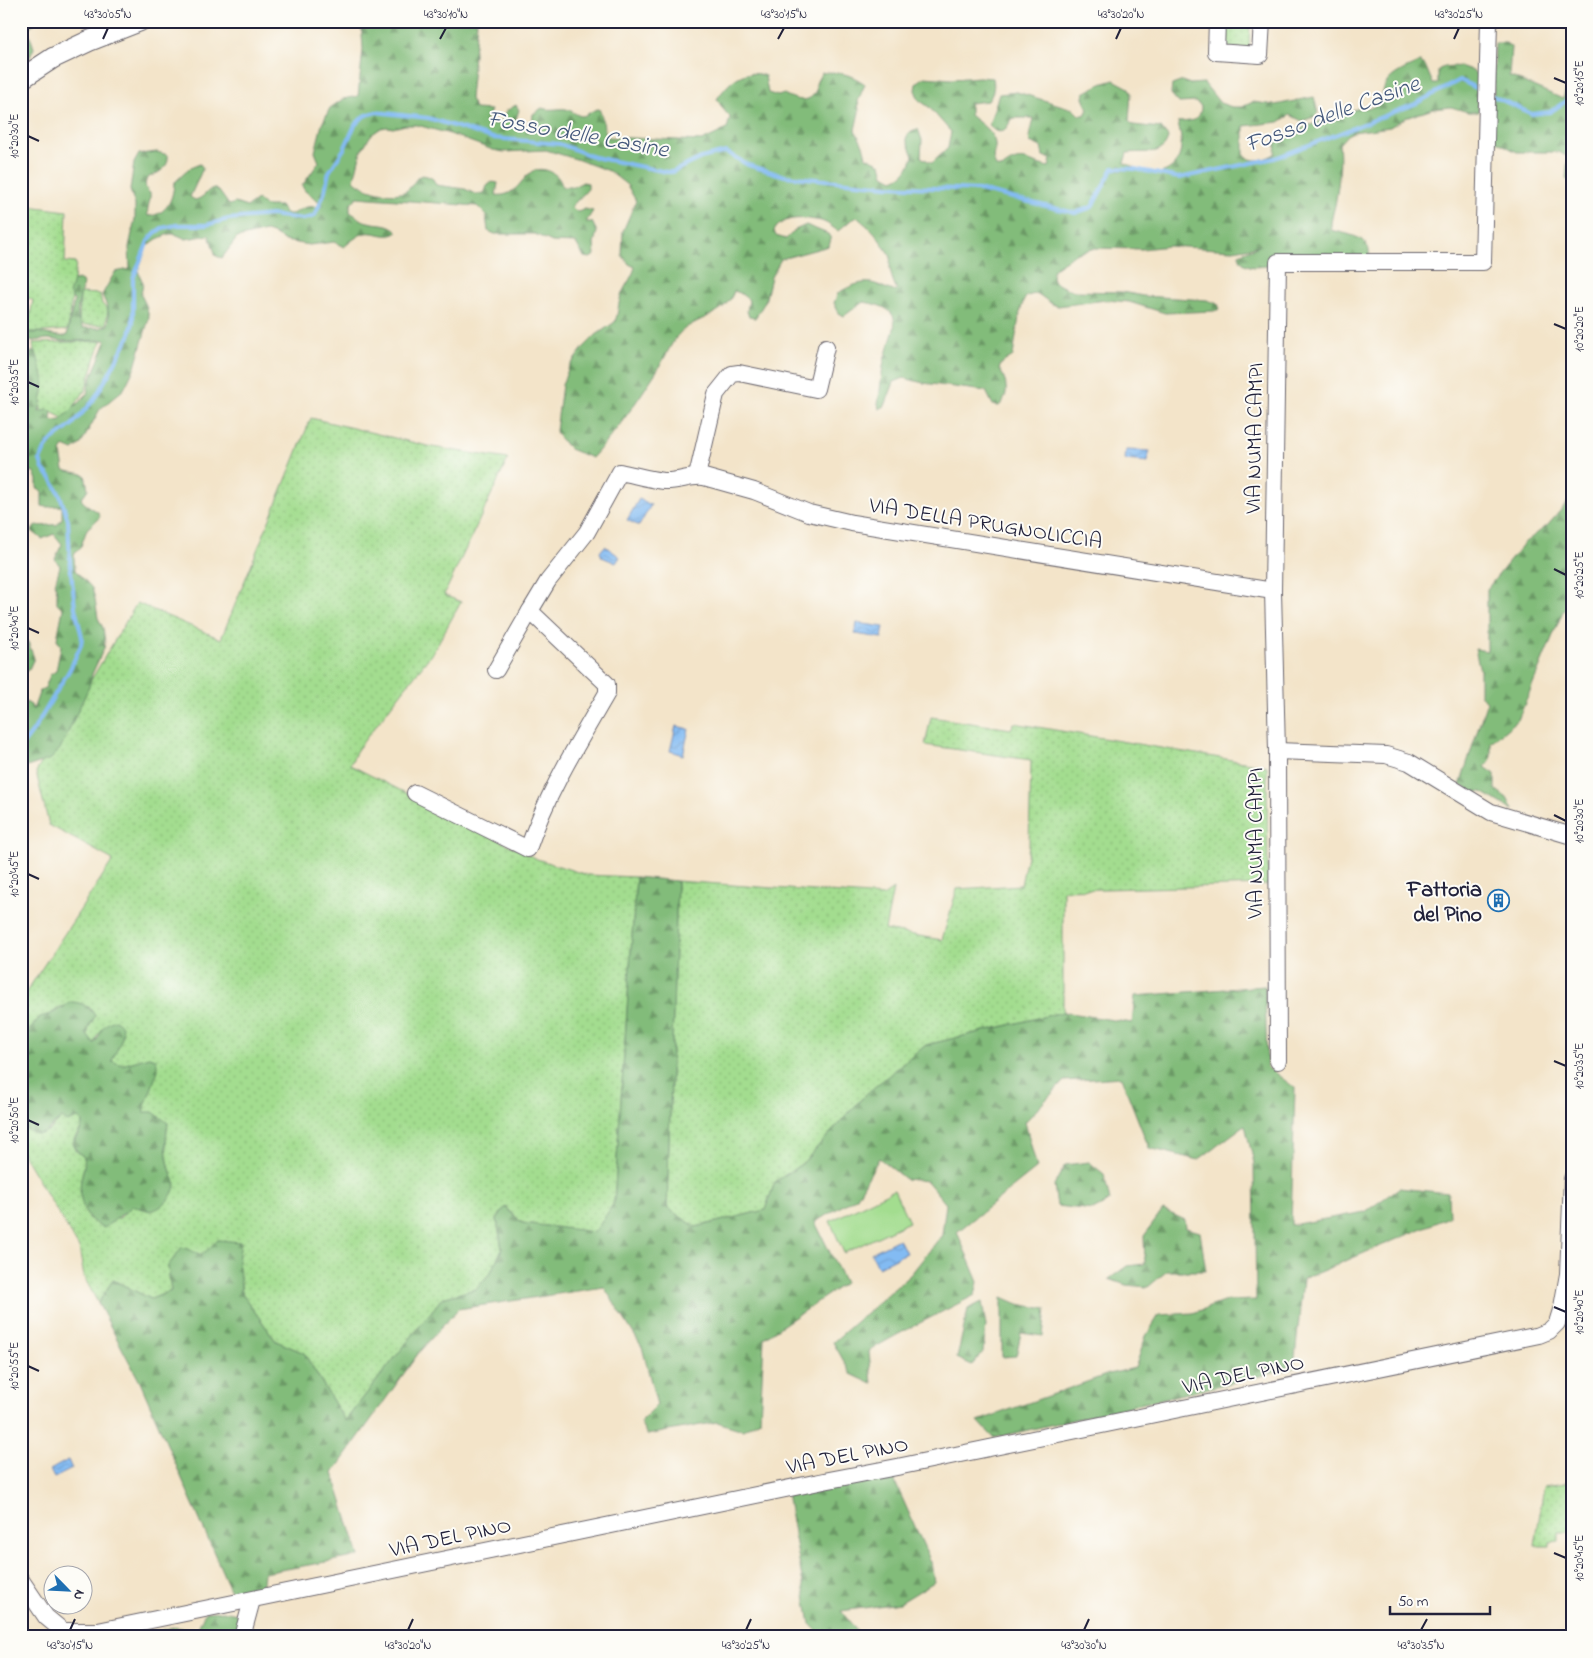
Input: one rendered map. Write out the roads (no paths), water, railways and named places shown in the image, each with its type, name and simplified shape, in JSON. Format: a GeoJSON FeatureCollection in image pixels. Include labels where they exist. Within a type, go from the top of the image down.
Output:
{"type":"FeatureCollection","features":[{"type":"Feature","properties":{"kind":"street"},"geometry":{"type":"LineString","coordinates":[[21,79],[53,58],[89,41],[140,21]]}},
{"type":"Feature","properties":{"kind":"street"},"geometry":{"type":"LineString","coordinates":[[1217,21],[1216,52],[1260,55],[1262,21]]}},
{"type":"Feature","properties":{"kind":"street","name":"VIA NUMA CAMPI"},"geometry":{"type":"LineString","coordinates":[[1278,1062],[1273,591],[1278,262],[1483,262],[1489,21]]}},
{"type":"Feature","properties":{"kind":"street"},"geometry":{"type":"LineString","coordinates":[[698,476],[716,394],[732,374],[739,373],[816,388],[826,347]]}},
{"type":"Feature","properties":{"kind":"street","name":"VIA DELLA PRUGNOLICCIA"},"geometry":{"type":"LineString","coordinates":[[496,670],[548,581],[587,532],[620,472],[665,481],[684,480],[698,476],[754,490],[809,512],[852,523],[1273,591]]}},
{"type":"Feature","properties":{"kind":"street"},"geometry":{"type":"LineString","coordinates":[[415,793],[528,848],[536,825],[568,760],[607,692],[607,684],[530,611]]}},
{"type":"Feature","properties":{"kind":"street"},"geometry":{"type":"LineString","coordinates":[[1276,751],[1386,754],[1409,762],[1491,812],[1572,836]]}},
{"type":"Feature","properties":{"kind":"street","name":"VIA DEL PINO"},"geometry":{"type":"LineString","coordinates":[[21,1580],[46,1617],[63,1632],[98,1631],[1539,1335],[1549,1331],[1557,1322],[1562,1307],[1568,1274],[1572,1178]]}},
{"type":"Feature","properties":{"kind":"street"},"geometry":{"type":"LineString","coordinates":[[242,1637],[252,1600]]}},
{"type":"Feature","properties":{"kind":"water"},"geometry":{"type":"Polygon","coordinates":[[[1126,450],[1149,451],[1148,462],[1125,460],[1126,450]]]}},
{"type":"Feature","properties":{"kind":"water"},"geometry":{"type":"Polygon","coordinates":[[[639,499],[651,505],[639,526],[627,520],[639,499]]]}},
{"type":"Feature","properties":{"kind":"water"},"geometry":{"type":"Polygon","coordinates":[[[605,546],[620,557],[616,563],[602,557],[600,552],[605,546]]]}},
{"type":"Feature","properties":{"kind":"water"},"geometry":{"type":"Polygon","coordinates":[[[857,623],[884,627],[882,638],[855,634],[857,623]]]}},
{"type":"Feature","properties":{"kind":"water"},"geometry":{"type":"Polygon","coordinates":[[[676,726],[689,729],[683,755],[670,751],[676,726]]]}},
{"type":"Feature","properties":{"kind":"water"},"geometry":{"type":"Polygon","coordinates":[[[899,1239],[906,1253],[878,1267],[871,1253],[899,1239]]]}},
{"type":"Feature","properties":{"kind":"water"},"geometry":{"type":"Polygon","coordinates":[[[68,1460],[72,1469],[54,1478],[50,1470],[68,1460]]]}},
{"type":"Feature","properties":{"kind":"waterway","name":"Fosso delle Casine"},"geometry":{"type":"LineString","coordinates":[[21,747],[33,731],[70,669],[81,645],[82,637],[75,608],[68,520],[60,495],[52,480],[43,469],[40,460],[51,441],[72,425],[93,401],[130,334],[133,322],[133,279],[148,241],[162,228],[177,225],[206,225],[229,219],[271,215],[303,219],[312,217],[315,215],[324,194],[329,172],[344,149],[355,125],[364,116],[376,112],[428,118],[493,138],[560,144],[594,157],[667,172],[672,172],[701,158],[726,152],[748,165],[785,176],[887,186],[979,190],[1075,213],[1092,207],[1113,168],[1135,169],[1179,178],[1275,158],[1415,104],[1460,80],[1482,91]]}},
{"type":"Feature","properties":{"kind":"waterway","name":"Fosso delle Casine"},"geometry":{"type":"LineString","coordinates":[[1493,96],[1532,114],[1550,112],[1572,97]]}},
{"type":"Feature","properties":{"kind":"place","name":"Fattoria del Pino"},"geometry":{"type":"Point","coordinates":[1498,901]}}]}
